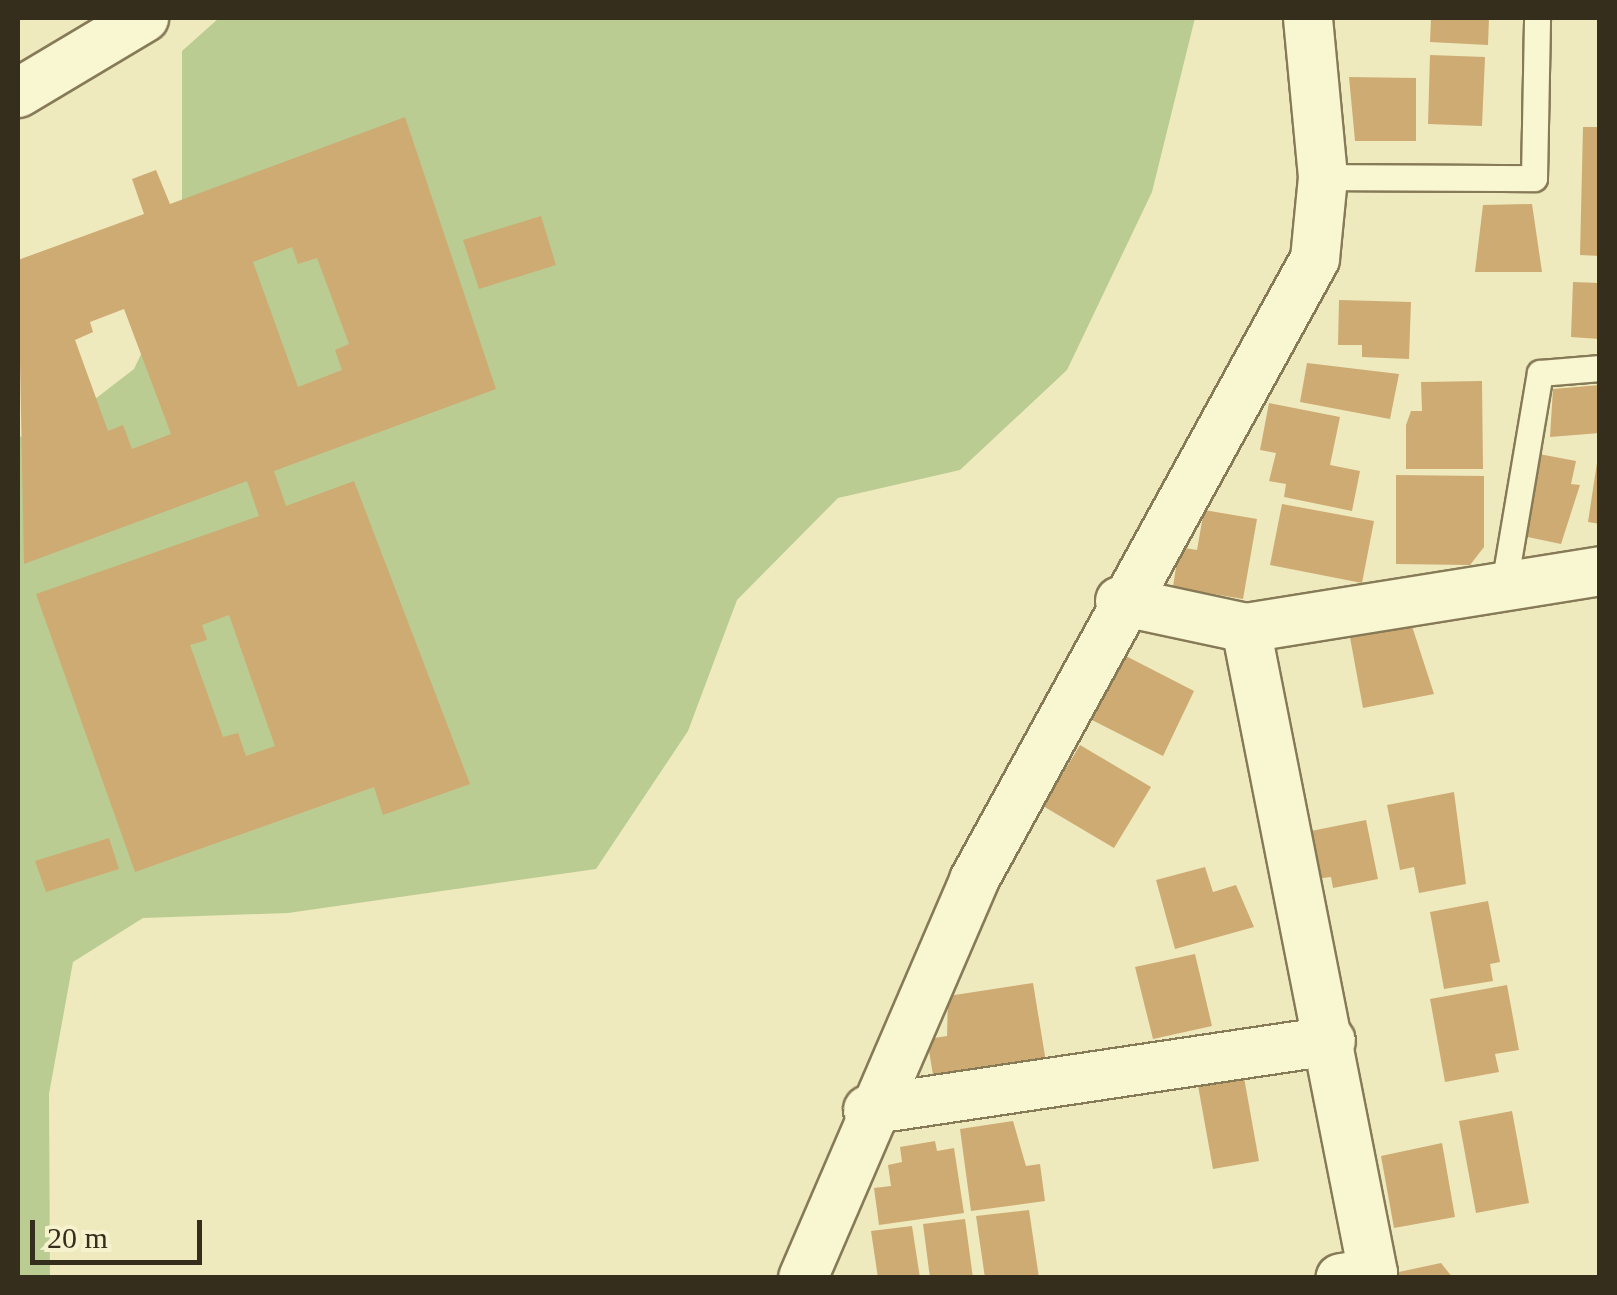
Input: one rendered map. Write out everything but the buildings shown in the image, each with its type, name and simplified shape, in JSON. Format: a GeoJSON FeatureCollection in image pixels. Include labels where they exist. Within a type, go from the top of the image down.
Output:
{"type":"FeatureCollection","features":[{"type":"Feature","properties":{"kind":"street"},"geometry":{"type":"LineString","coordinates":[[18,93],[144,18]]}},
{"type":"Feature","properties":{"kind":"street"},"geometry":{"type":"LineString","coordinates":[[804,1278],[868,1110],[974,880],[1120,601],[1315,259],[1323,177],[1308,18]]}},
{"type":"Feature","properties":{"kind":"street"},"geometry":{"type":"LineString","coordinates":[[1120,601],[1246,628],[1600,571]]}},
{"type":"Feature","properties":{"kind":"street"},"geometry":{"type":"LineString","coordinates":[[1246,628],[1331,1041],[1373,1273],[1340,1278]]}},
{"type":"Feature","properties":{"kind":"street"},"geometry":{"type":"LineString","coordinates":[[868,1110],[1331,1041]]}},
{"type":"Feature","properties":{"kind":"lane"},"geometry":{"type":"LineString","coordinates":[[1323,177],[1534,178],[1537,18]]}},
{"type":"Feature","properties":{"kind":"lane"},"geometry":{"type":"LineString","coordinates":[[1504,585],[1540,373],[1600,368]]}},
{"type":"Feature","properties":{"kind":"green space"},"geometry":{"type":"Polygon","coordinates":[[[219,18],[1195,18],[1152,192],[1067,370],[960,470],[838,498],[737,600],[688,731],[596,869],[288,913],[143,918],[73,962],[49,1094],[50,1278],[18,1277],[18,437],[51,433],[134,369],[182,268],[182,51],[219,18]]]}}]}
